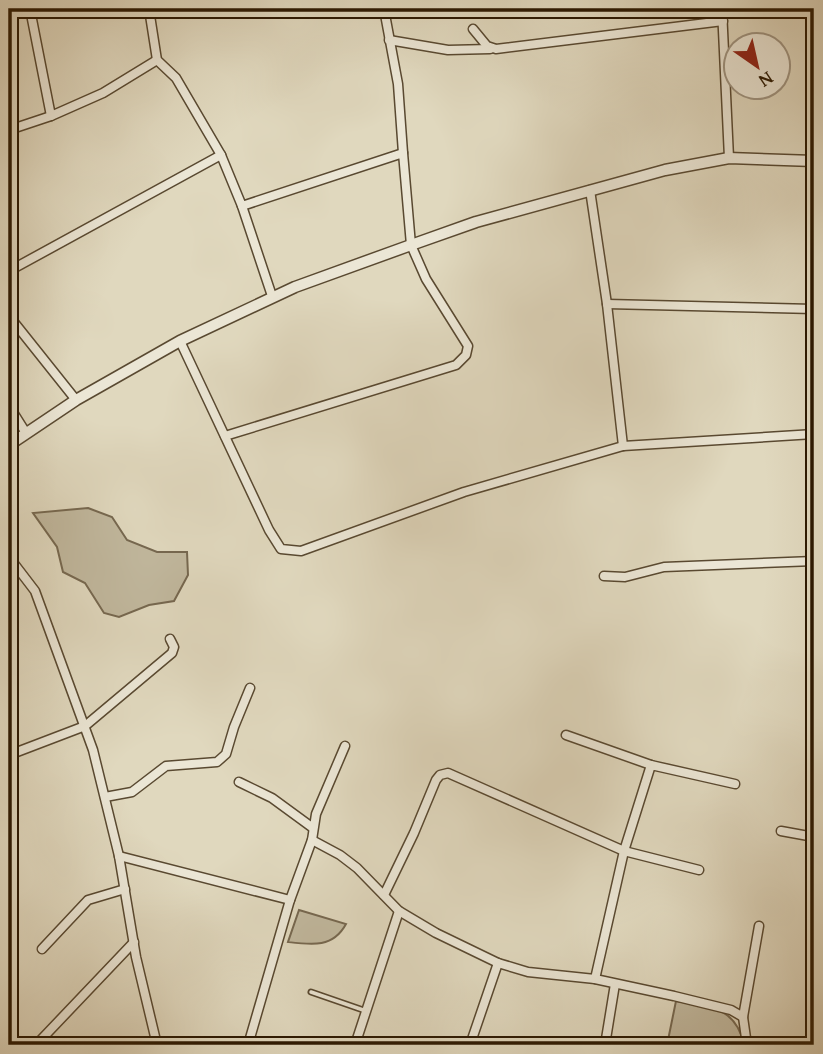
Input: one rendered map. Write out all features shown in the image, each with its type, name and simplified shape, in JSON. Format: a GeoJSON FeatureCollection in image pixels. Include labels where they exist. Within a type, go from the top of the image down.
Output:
{"type":"FeatureCollection","features":[{"type":"Feature","properties":{"kind":"street"},"geometry":{"type":"LineString","coordinates":[[30,9],[51,116]]}},
{"type":"Feature","properties":{"kind":"street"},"geometry":{"type":"LineString","coordinates":[[149,9],[157,60],[176,78],[221,155],[242,206],[272,296]]}},
{"type":"Feature","properties":{"kind":"street"},"geometry":{"type":"LineString","coordinates":[[225,436],[456,365],[466,355],[468,346],[465,338],[426,279],[411,245],[398,84],[384,9]]}},
{"type":"Feature","properties":{"kind":"street"},"geometry":{"type":"LineString","coordinates":[[722,9],[729,158]]}},
{"type":"Feature","properties":{"kind":"street"},"geometry":{"type":"LineString","coordinates":[[389,40],[448,50],[490,49],[723,21]]}},
{"type":"Feature","properties":{"kind":"street"},"geometry":{"type":"LineString","coordinates":[[473,29],[490,49]]}},
{"type":"Feature","properties":{"kind":"street"},"geometry":{"type":"LineString","coordinates":[[9,130],[51,116],[103,93],[157,60]]}},
{"type":"Feature","properties":{"kind":"street"},"geometry":{"type":"LineString","coordinates":[[242,206],[403,153]]}},
{"type":"Feature","properties":{"kind":"street"},"geometry":{"type":"LineString","coordinates":[[9,271],[221,155]]}},
{"type":"Feature","properties":{"kind":"street"},"geometry":{"type":"LineString","coordinates":[[9,445],[76,400],[180,341],[272,296],[476,222],[665,170],[729,158],[814,161]]}},
{"type":"Feature","properties":{"kind":"street"},"geometry":{"type":"LineString","coordinates":[[590,190],[607,304],[623,446]]}},
{"type":"Feature","properties":{"kind":"street"},"geometry":{"type":"LineString","coordinates":[[607,304],[814,309]]}},
{"type":"Feature","properties":{"kind":"street"},"geometry":{"type":"LineString","coordinates":[[9,316],[76,400]]}},
{"type":"Feature","properties":{"kind":"street"},"geometry":{"type":"LineString","coordinates":[[180,341],[269,530],[281,549],[301,551],[464,492],[623,446],[814,434]]}},
{"type":"Feature","properties":{"kind":"street"},"geometry":{"type":"LineString","coordinates":[[9,405],[26,433]]}},
{"type":"Feature","properties":{"kind":"street"},"geometry":{"type":"LineString","coordinates":[[9,557],[35,591],[85,726],[119,856],[134,942],[157,1045]]}},
{"type":"Feature","properties":{"kind":"street"},"geometry":{"type":"LineString","coordinates":[[604,576],[625,577],[664,566],[814,561]]}},
{"type":"Feature","properties":{"kind":"street"},"geometry":{"type":"LineString","coordinates":[[9,755],[85,726],[172,653],[174,647],[170,639]]}},
{"type":"Feature","properties":{"kind":"street"},"geometry":{"type":"LineString","coordinates":[[105,797],[132,792],[166,766],[206,765],[222,758],[250,688]]}},
{"type":"Feature","properties":{"kind":"street"},"geometry":{"type":"LineString","coordinates":[[566,735],[651,765],[735,783]]}},
{"type":"Feature","properties":{"kind":"street"},"geometry":{"type":"LineString","coordinates":[[248,1045],[290,900],[312,839],[316,814],[345,746]]}},
{"type":"Feature","properties":{"kind":"street"},"geometry":{"type":"LineString","coordinates":[[595,979],[624,851],[651,765]]}},
{"type":"Feature","properties":{"kind":"street"},"geometry":{"type":"LineString","coordinates":[[384,895],[436,780],[440,775],[448,773],[624,851],[699,870]]}},
{"type":"Feature","properties":{"kind":"street"},"geometry":{"type":"LineString","coordinates":[[239,782],[272,798],[313,828]]}},
{"type":"Feature","properties":{"kind":"street"},"geometry":{"type":"LineString","coordinates":[[781,831],[814,837]]}},
{"type":"Feature","properties":{"kind":"street"},"geometry":{"type":"LineString","coordinates":[[312,839],[356,868],[398,911],[436,933],[498,962],[528,972],[595,979],[731,1010],[743,1017]]}},
{"type":"Feature","properties":{"kind":"street"},"geometry":{"type":"LineString","coordinates":[[119,856],[290,900]]}},
{"type":"Feature","properties":{"kind":"street"},"geometry":{"type":"LineString","coordinates":[[42,949],[88,900],[125,889]]}},
{"type":"Feature","properties":{"kind":"street"},"geometry":{"type":"LineString","coordinates":[[355,1045],[398,911]]}},
{"type":"Feature","properties":{"kind":"street"},"geometry":{"type":"LineString","coordinates":[[747,1045],[743,1017],[758,926]]}},
{"type":"Feature","properties":{"kind":"street"},"geometry":{"type":"LineString","coordinates":[[36,1045],[134,942]]}},
{"type":"Feature","properties":{"kind":"street"},"geometry":{"type":"LineString","coordinates":[[470,1045],[498,962]]}},
{"type":"Feature","properties":{"kind":"street"},"geometry":{"type":"LineString","coordinates":[[605,1045],[615,984]]}},
{"type":"Feature","properties":{"kind":"lane"},"geometry":{"type":"LineString","coordinates":[[311,992],[366,1011]]}},
{"type":"Feature","properties":{"kind":"shaded area"},"geometry":{"type":"Polygon","coordinates":[[[88,508],[112,517],[127,540],[157,552],[187,552],[188,575],[174,601],[149,605],[119,617],[104,613],[85,583],[63,572],[57,547],[33,513],[88,508]]]}},
{"type":"Feature","properties":{"kind":"shaded area"},"geometry":{"type":"Polygon","coordinates":[[[299,910],[346,924],[341,932],[328,941],[313,944],[288,942],[299,910]]]}},
{"type":"Feature","properties":{"kind":"shaded area"},"geometry":{"type":"Polygon","coordinates":[[[676,1001],[710,1007],[728,1016],[740,1032],[744,1045],[667,1045],[676,1001]]]}}]}
